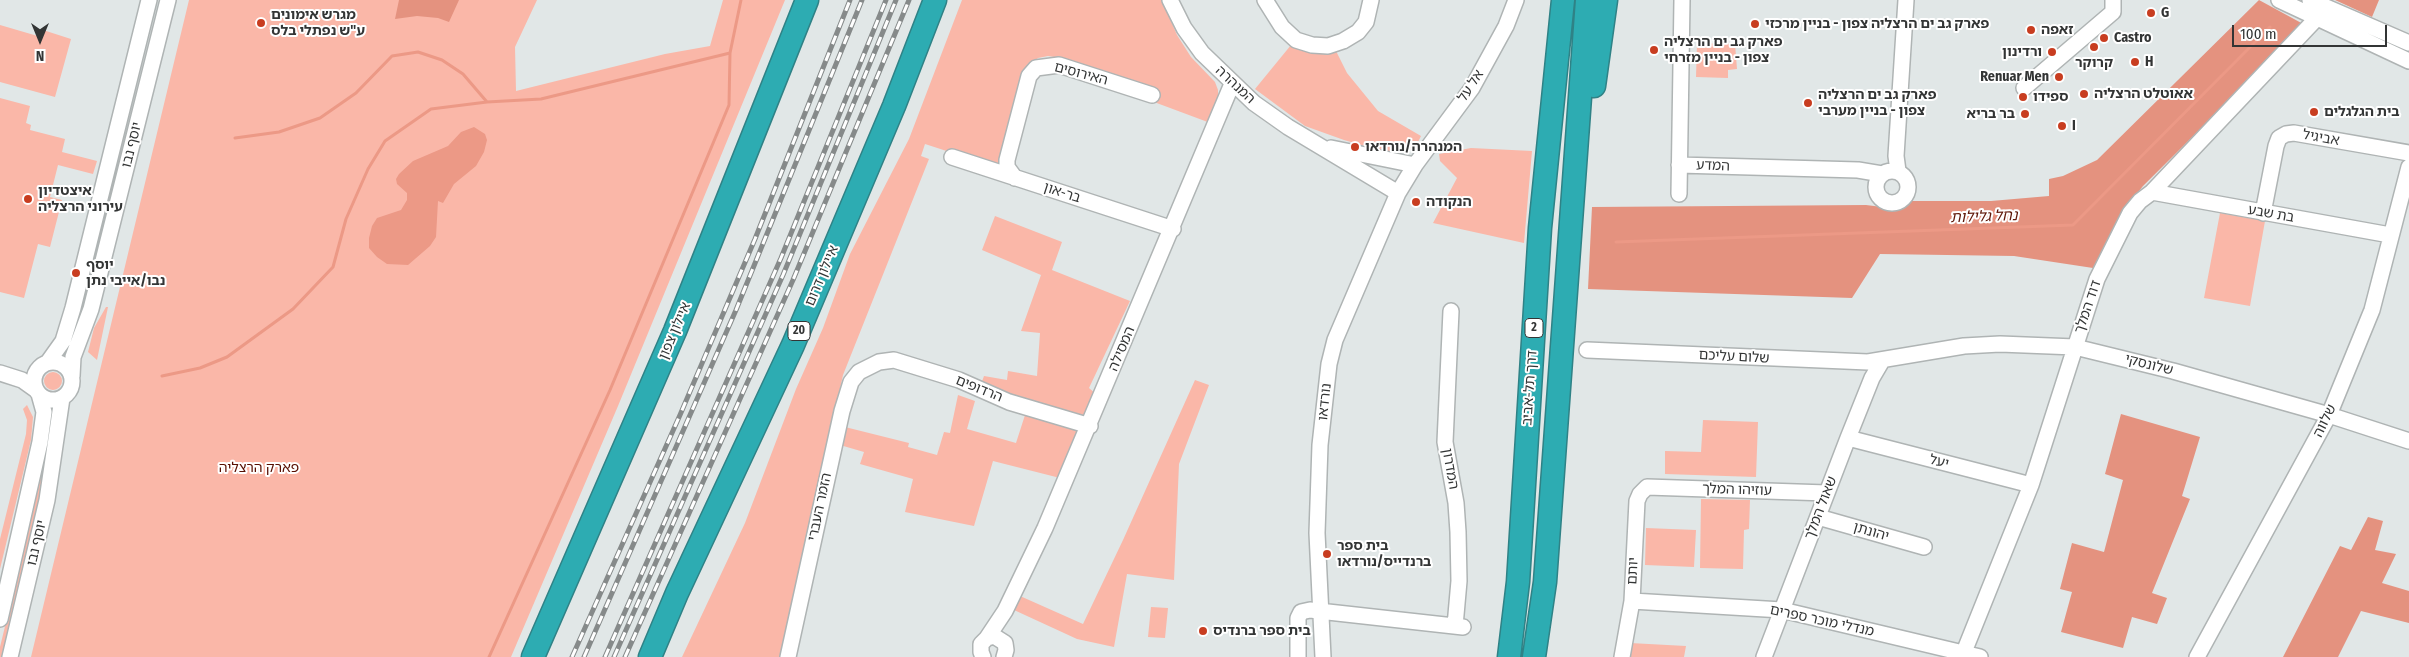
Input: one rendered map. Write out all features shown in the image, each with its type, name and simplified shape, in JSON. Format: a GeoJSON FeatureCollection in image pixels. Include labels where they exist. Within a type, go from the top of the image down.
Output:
{"type":"FeatureCollection","features":[{"type":"Feature","properties":{"kind":"highway","name":"איילון צפון"},"geometry":{"type":"LineString","coordinates":[[533,657],[675,331],[807,0]]}},
{"type":"Feature","properties":{"kind":"highway","name":"איילון דרום"},"geometry":{"type":"LineString","coordinates":[[650,657],[677,593],[793,345],[894,106],[935,0]]}},
{"type":"Feature","properties":{"kind":"highway","name":"דרך תל-אביב"},"geometry":{"type":"LineString","coordinates":[[1509,657],[1518,582],[1540,228],[1563,0]]}},
{"type":"Feature","properties":{"kind":"highway","name":"דרך תל-אביב"},"geometry":{"type":"LineString","coordinates":[[1534,657],[1545,582],[1587,0]]}},
{"type":"Feature","properties":{"kind":"highway"},"geometry":{"type":"LineString","coordinates":[[1565,290],[1606,0]]}},
{"type":"Feature","properties":{"kind":"street","name":"יוסף נבו"},"geometry":{"type":"LineString","coordinates":[[43,366],[63,341],[73,308],[149,0]]}},
{"type":"Feature","properties":{"kind":"street","name":"יוסף נבו"},"geometry":{"type":"LineString","coordinates":[[72,376],[73,357],[91,309],[168,0]]}},
{"type":"Feature","properties":{"kind":"street","name":"המנהרה"},"geometry":{"type":"LineString","coordinates":[[1170,0],[1184,28],[1202,53],[1232,84],[1254,103],[1288,127],[1323,146],[1398,193]]}},
{"type":"Feature","properties":{"kind":"street"},"geometry":{"type":"LineString","coordinates":[[1265,0],[1282,27],[1296,40],[1312,45],[1328,46],[1343,41],[1358,32],[1366,22],[1371,0]]}},
{"type":"Feature","properties":{"kind":"street","name":"אל על"},"geometry":{"type":"LineString","coordinates":[[1415,165],[1472,88],[1506,26],[1516,0]]}},
{"type":"Feature","properties":{"kind":"street","name":"המדע"},"geometry":{"type":"LineString","coordinates":[[1682,0],[1679,165],[1858,170],[1882,174]]}},
{"type":"Feature","properties":{"kind":"street"},"geometry":{"type":"LineString","coordinates":[[1898,172],[1896,156],[1906,0]]}},
{"type":"Feature","properties":{"kind":"street"},"geometry":{"type":"LineString","coordinates":[[2024,88],[2113,12],[2114,0]]}},
{"type":"Feature","properties":{"kind":"street"},"geometry":{"type":"LineString","coordinates":[[2310,0],[2326,4],[2409,44]]}},
{"type":"Feature","properties":{"kind":"street"},"geometry":{"type":"LineString","coordinates":[[2282,1],[2316,19],[2409,61]]}},
{"type":"Feature","properties":{"kind":"street","name":"דוד המלך"},"geometry":{"type":"LineString","coordinates":[[1963,655],[2031,486],[2097,279],[2130,213],[2316,19]]}},
{"type":"Feature","properties":{"kind":"street","name":"האירוסים"},"geometry":{"type":"LineString","coordinates":[[1015,178],[1007,167],[1006,160],[1029,76],[1036,68],[1043,65],[1058,65],[1152,95]]}},
{"type":"Feature","properties":{"kind":"street","name":"המסילה"},"geometry":{"type":"LineString","coordinates":[[982,649],[1005,611],[1045,528],[1090,426],[1232,84]]}},
{"type":"Feature","properties":{"kind":"street","name":"אביגיל"},"geometry":{"type":"LineString","coordinates":[[2263,213],[2276,146],[2279,138],[2286,134],[2294,133],[2409,153]]}},
{"type":"Feature","properties":{"kind":"street","name":"המנהרה"},"geometry":{"type":"LineString","coordinates":[[1323,146],[1415,165]]}},
{"type":"Feature","properties":{"kind":"street","name":"בר-און"},"geometry":{"type":"LineString","coordinates":[[952,157],[1172,229]]}},
{"type":"Feature","properties":{"kind":"street","name":"נורדאו"},"geometry":{"type":"LineString","coordinates":[[1323,657],[1317,533],[1320,445],[1329,364],[1347,310],[1398,193],[1415,165]]}},
{"type":"Feature","properties":{"kind":"street"},"geometry":{"type":"LineString","coordinates":[[1679,165],[1679,194]]}},
{"type":"Feature","properties":{"kind":"street","name":"שלווה"},"geometry":{"type":"LineString","coordinates":[[2197,657],[2330,415],[2372,310],[2409,167]]}},
{"type":"Feature","properties":{"kind":"street"},"geometry":{"type":"LineString","coordinates":[[1890,170],[1898,172],[1906,179],[1908,187],[1904,198],[1893,203],[1881,199],[1877,194],[1876,183],[1882,174],[1890,170]]}},
{"type":"Feature","properties":{"kind":"street","name":"בת שבע"},"geometry":{"type":"LineString","coordinates":[[2152,192],[2390,235]]}},
{"type":"Feature","properties":{"kind":"street","name":"המדרון"},"geometry":{"type":"LineString","coordinates":[[1321,611],[1460,626],[1456,504],[1445,442],[1451,311]]}},
{"type":"Feature","properties":{"kind":"street","name":"שלונסקי"},"geometry":{"type":"LineString","coordinates":[[1882,361],[1964,346],[2000,344],[2075,347],[2173,371],[2330,415],[2409,441]]}},
{"type":"Feature","properties":{"kind":"street","name":"שלום עליכם"},"geometry":{"type":"LineString","coordinates":[[1587,350],[1868,362],[1882,361]]}},
{"type":"Feature","properties":{"kind":"street","name":"הרדופים"},"geometry":{"type":"LineString","coordinates":[[869,367],[879,362],[894,360],[959,380],[1009,402],[1090,426]]}},
{"type":"Feature","properties":{"kind":"street","name":"שאול המלך"},"geometry":{"type":"LineString","coordinates":[[1764,657],[1848,438],[1872,378],[1882,361]]}},
{"type":"Feature","properties":{"kind":"street"},"geometry":{"type":"LineString","coordinates":[[0,364],[27,370],[60,363],[65,366],[72,376],[70,389],[62,398],[50,400],[22,380],[0,373]]}},
{"type":"Feature","properties":{"kind":"street"},"geometry":{"type":"LineString","coordinates":[[37,392],[34,379],[43,366]]}},
{"type":"Feature","properties":{"kind":"street","name":"הזמר העברי"},"geometry":{"type":"LineString","coordinates":[[788,657],[845,398],[851,382],[859,372],[869,367]]}},
{"type":"Feature","properties":{"kind":"street","name":"יוסף נבו"},"geometry":{"type":"LineString","coordinates":[[0,619],[40,442],[44,412],[37,392]]}},
{"type":"Feature","properties":{"kind":"street","name":"יוסף נבו"},"geometry":{"type":"LineString","coordinates":[[10,657],[47,500],[62,398]]}},
{"type":"Feature","properties":{"kind":"street","name":"יעל"},"geometry":{"type":"LineString","coordinates":[[1848,438],[2031,486]]}},
{"type":"Feature","properties":{"kind":"street","name":"עוזיהו המלך"},"geometry":{"type":"LineString","coordinates":[[1647,487],[1828,493]]}},
{"type":"Feature","properties":{"kind":"street","name":"יותם"},"geometry":{"type":"LineString","coordinates":[[1622,657],[1632,601],[1637,501],[1640,494],[1647,487]]}},
{"type":"Feature","properties":{"kind":"street","name":"יהונתן"},"geometry":{"type":"LineString","coordinates":[[1818,517],[1924,547]]}},
{"type":"Feature","properties":{"kind":"street","name":"מנדלי מוכר ספרים"},"geometry":{"type":"LineString","coordinates":[[1632,601],[1782,610],[1963,655],[1980,657]]}},
{"type":"Feature","properties":{"kind":"street","name":"המסילה"},"geometry":{"type":"LineString","coordinates":[[1005,611],[1005,653]]}},
{"type":"Feature","properties":{"kind":"street"},"geometry":{"type":"LineString","coordinates":[[1298,657],[1298,618],[1301,612],[1321,611]]}},
{"type":"Feature","properties":{"kind":"street"},"geometry":{"type":"LineString","coordinates":[[982,649],[994,636],[1005,653]]}},
{"type":"Feature","properties":{"kind":"green space","name":"פארק הרצליה"},"geometry":{"type":"Polygon","coordinates":[[[189,0],[537,0],[515,47],[516,91],[665,54],[710,46],[723,0],[785,0],[618,406],[511,657],[31,657],[189,0]]]}},
{"type":"Feature","properties":{"kind":"green space"},"geometry":{"type":"Polygon","coordinates":[[[962,0],[1162,0],[1177,35],[1191,57],[1215,82],[1218,90],[1218,109],[1213,124],[1154,102],[1158,89],[1060,58],[1048,56],[1038,58],[1027,68],[999,168],[925,144],[921,156],[929,159],[843,375],[781,657],[682,657],[745,523],[796,389],[823,328],[850,254],[909,139],[962,0]]]}},
{"type":"Feature","properties":{"kind":"green space"},"geometry":{"type":"Polygon","coordinates":[[[0,25],[41,37],[43,30],[71,39],[55,97],[0,82],[0,25]]]}},
{"type":"Feature","properties":{"kind":"green space"},"geometry":{"type":"Polygon","coordinates":[[[1697,43],[1735,44],[1737,69],[1728,70],[1728,78],[1696,77],[1697,43]]]}},
{"type":"Feature","properties":{"kind":"green space"},"geometry":{"type":"Polygon","coordinates":[[[1291,45],[1335,49],[1347,73],[1378,111],[1421,136],[1416,146],[1398,153],[1378,150],[1344,140],[1305,126],[1255,89],[1291,45]]]}},
{"type":"Feature","properties":{"kind":"green space","name":"איצטדיון עירוני הרצליה"},"geometry":{"type":"Polygon","coordinates":[[[0,98],[30,106],[26,123],[31,125],[30,130],[65,139],[62,152],[97,161],[93,174],[58,165],[50,197],[62,200],[50,247],[38,244],[24,298],[0,292],[0,98]]]}},
{"type":"Feature","properties":{"kind":"green space"},"geometry":{"type":"Polygon","coordinates":[[[1471,148],[1532,151],[1524,243],[1433,223],[1457,178],[1440,161],[1439,154],[1471,148]]]}},
{"type":"Feature","properties":{"kind":"green space"},"geometry":{"type":"Polygon","coordinates":[[[2220,213],[2265,221],[2250,306],[2204,298],[2220,213]]]}},
{"type":"Feature","properties":{"kind":"green space"},"geometry":{"type":"Polygon","coordinates":[[[995,216],[1062,242],[1052,270],[1130,301],[1089,388],[1096,394],[1084,418],[980,387],[984,376],[1007,380],[1008,371],[1037,376],[1040,333],[1021,331],[1041,275],[982,250],[995,216]]]}},
{"type":"Feature","properties":{"kind":"green space"},"geometry":{"type":"Polygon","coordinates":[[[106,307],[108,307],[97,360],[88,352],[94,328],[106,307]]]}},
{"type":"Feature","properties":{"kind":"green space"},"geometry":{"type":"Polygon","coordinates":[[[53,372],[59,375],[62,381],[59,387],[53,390],[47,387],[44,381],[47,375],[53,372]]]}},
{"type":"Feature","properties":{"kind":"green space"},"geometry":{"type":"Polygon","coordinates":[[[1195,380],[1209,385],[1179,464],[1174,580],[1127,574],[1114,647],[1077,639],[1014,610],[1020,596],[1083,624],[1195,380]]]}},
{"type":"Feature","properties":{"kind":"green space"},"geometry":{"type":"Polygon","coordinates":[[[958,395],[975,401],[967,429],[1016,443],[1025,415],[1080,431],[1060,478],[993,461],[974,526],[905,512],[913,479],[860,464],[864,452],[840,445],[845,427],[909,443],[908,447],[937,455],[944,432],[950,433],[958,395]]]}},
{"type":"Feature","properties":{"kind":"green space"},"geometry":{"type":"Polygon","coordinates":[[[27,405],[33,417],[31,440],[0,569],[0,539],[26,434],[27,420],[23,409],[27,405]]]}},
{"type":"Feature","properties":{"kind":"green space"},"geometry":{"type":"Polygon","coordinates":[[[47,414],[56,415],[49,457],[5,657],[0,657],[0,647],[35,503],[47,414]]]}},
{"type":"Feature","properties":{"kind":"green space"},"geometry":{"type":"Polygon","coordinates":[[[1703,420],[1758,422],[1756,477],[1665,474],[1665,451],[1701,452],[1703,420]]]}},
{"type":"Feature","properties":{"kind":"green space"},"geometry":{"type":"Polygon","coordinates":[[[1701,499],[1750,500],[1749,529],[1744,530],[1743,569],[1700,568],[1701,499]]]}},
{"type":"Feature","properties":{"kind":"green space"},"geometry":{"type":"Polygon","coordinates":[[[1646,528],[1696,530],[1694,567],[1645,565],[1646,528]]]}},
{"type":"Feature","properties":{"kind":"green space"},"geometry":{"type":"Polygon","coordinates":[[[1151,607],[1168,608],[1165,638],[1148,637],[1151,607]]]}},
{"type":"Feature","properties":{"kind":"green space"},"geometry":{"type":"Polygon","coordinates":[[[1630,643],[1686,646],[1684,657],[1629,657],[1630,643]]]}},
{"type":"Feature","properties":{"kind":"shaded area"},"geometry":{"type":"Polygon","coordinates":[[[399,0],[459,0],[449,22],[438,18],[417,16],[395,19],[399,0]]]}},
{"type":"Feature","properties":{"kind":"shaded area"},"geometry":{"type":"Polygon","coordinates":[[[2259,0],[2305,25],[2143,186],[2127,206],[2093,268],[2014,256],[1880,254],[1852,298],[1588,289],[1592,207],[1866,205],[1898,209],[1907,205],[1908,201],[1991,201],[2049,196],[2049,179],[2063,176],[2097,160],[2259,0]]]}},
{"type":"Feature","properties":{"kind":"shaded area"},"geometry":{"type":"Polygon","coordinates":[[[2335,0],[2379,0],[2372,17],[2335,0]]]}},
{"type":"Feature","properties":{"kind":"shaded area"},"geometry":{"type":"Polygon","coordinates":[[[474,127],[485,134],[487,140],[484,152],[476,166],[454,184],[443,203],[438,201],[436,237],[430,246],[408,265],[387,264],[369,248],[369,238],[372,226],[377,218],[401,210],[407,200],[407,193],[397,184],[396,179],[399,174],[413,161],[448,146],[461,132],[474,127]]]}},
{"type":"Feature","properties":{"kind":"shaded area"},"geometry":{"type":"Polygon","coordinates":[[[2121,414],[2200,437],[2182,496],[2190,499],[2152,593],[2167,598],[2157,624],[2132,617],[2123,648],[2061,632],[2072,592],[2060,589],[2072,543],[2104,552],[2123,480],[2105,474],[2121,414]]]}},
{"type":"Feature","properties":{"kind":"shaded area"},"geometry":{"type":"Polygon","coordinates":[[[2368,517],[2383,521],[2375,550],[2396,554],[2382,583],[2409,591],[2409,623],[2361,611],[2338,657],[2283,657],[2340,546],[2351,550],[2368,517]]]}},
{"type":"Feature","properties":{"kind":"waterway"},"geometry":{"type":"LineString","coordinates":[[489,657],[610,390],[729,105],[730,53],[741,0]]}},
{"type":"Feature","properties":{"kind":"waterway","name":"נחל גלילות"},"geometry":{"type":"LineString","coordinates":[[1616,242],[2073,225],[2270,27]]}},
{"type":"Feature","properties":{"kind":"waterway"},"geometry":{"type":"LineString","coordinates":[[235,138],[279,132],[320,118],[356,93],[392,56],[418,52],[442,60],[463,74],[487,102]]}},
{"type":"Feature","properties":{"kind":"waterway"},"geometry":{"type":"LineString","coordinates":[[162,376],[200,368],[227,357],[293,309],[333,267],[346,219],[368,169],[385,141],[431,109],[487,102],[541,99],[730,53]]}},
{"type":"Feature","properties":{"kind":"railway"},"geometry":{"type":"LineString","coordinates":[[572,657],[680,415],[755,239],[850,0]]}},
{"type":"Feature","properties":{"kind":"railway"},"geometry":{"type":"LineString","coordinates":[[584,657],[736,310],[862,0]]}},
{"type":"Feature","properties":{"kind":"railway"},"geometry":{"type":"LineString","coordinates":[[605,657],[781,258],[886,0]]}},
{"type":"Feature","properties":{"kind":"railway"},"geometry":{"type":"LineString","coordinates":[[614,657],[783,275],[896,0]]}},
{"type":"Feature","properties":{"kind":"railway"},"geometry":{"type":"LineString","coordinates":[[625,657],[793,280],[909,0]]}},
{"type":"Feature","properties":{"kind":"place","name":"G"},"geometry":{"type":"Point","coordinates":[2151,13]}},
{"type":"Feature","properties":{"kind":"place","name":"מגרש אימונים ע\"ש נפתלי בלס"},"geometry":{"type":"Point","coordinates":[261,23]}},
{"type":"Feature","properties":{"kind":"place","name":"פארק גב ים הרצליה צפון - בניין מרכזי"},"geometry":{"type":"Point","coordinates":[1755,24]}},
{"type":"Feature","properties":{"kind":"place","name":"זאפה"},"geometry":{"type":"Point","coordinates":[2031,30]}},
{"type":"Feature","properties":{"kind":"place","name":"Castro"},"geometry":{"type":"Point","coordinates":[2104,38]}},
{"type":"Feature","properties":{"kind":"place","name":"קרוקר"},"geometry":{"type":"Point","coordinates":[2094,47]}},
{"type":"Feature","properties":{"kind":"place","name":"פארק גב ים הרצליה צפון - בניין מזרחי"},"geometry":{"type":"Point","coordinates":[1654,50]}},
{"type":"Feature","properties":{"kind":"place","name":"ורדינון"},"geometry":{"type":"Point","coordinates":[2052,52]}},
{"type":"Feature","properties":{"kind":"place","name":"H"},"geometry":{"type":"Point","coordinates":[2135,62]}},
{"type":"Feature","properties":{"kind":"place","name":"Renuar Men"},"geometry":{"type":"Point","coordinates":[2059,77]}},
{"type":"Feature","properties":{"kind":"place","name":"אאוטלט הרצליה"},"geometry":{"type":"Point","coordinates":[2084,94]}},
{"type":"Feature","properties":{"kind":"place","name":"ספידו"},"geometry":{"type":"Point","coordinates":[2023,97]}},
{"type":"Feature","properties":{"kind":"place","name":"פארק גב ים הרצליה צפון - בניין מערבי"},"geometry":{"type":"Point","coordinates":[1808,103]}},
{"type":"Feature","properties":{"kind":"place","name":"בית הגלגלים"},"geometry":{"type":"Point","coordinates":[2314,112]}},
{"type":"Feature","properties":{"kind":"place","name":"בר בריא"},"geometry":{"type":"Point","coordinates":[2025,114]}},
{"type":"Feature","properties":{"kind":"place","name":"I"},"geometry":{"type":"Point","coordinates":[2062,126]}},
{"type":"Feature","properties":{"kind":"place","name":"המנהרה/נורדאו"},"geometry":{"type":"Point","coordinates":[1355,147]}},
{"type":"Feature","properties":{"kind":"place","name":"איצטדיון עירוני הרצליה"},"geometry":{"type":"Point","coordinates":[28,199]}},
{"type":"Feature","properties":{"kind":"place","name":"הנקודה"},"geometry":{"type":"Point","coordinates":[1416,202]}},
{"type":"Feature","properties":{"kind":"place","name":"יוסף נבו/אייבי נתן"},"geometry":{"type":"Point","coordinates":[76,273]}},
{"type":"Feature","properties":{"kind":"place","name":"בית ספר ברנדייס/נורדאו"},"geometry":{"type":"Point","coordinates":[1327,554]}},
{"type":"Feature","properties":{"kind":"place","name":"בית ספר ברנדיס"},"geometry":{"type":"Point","coordinates":[1203,631]}}]}
